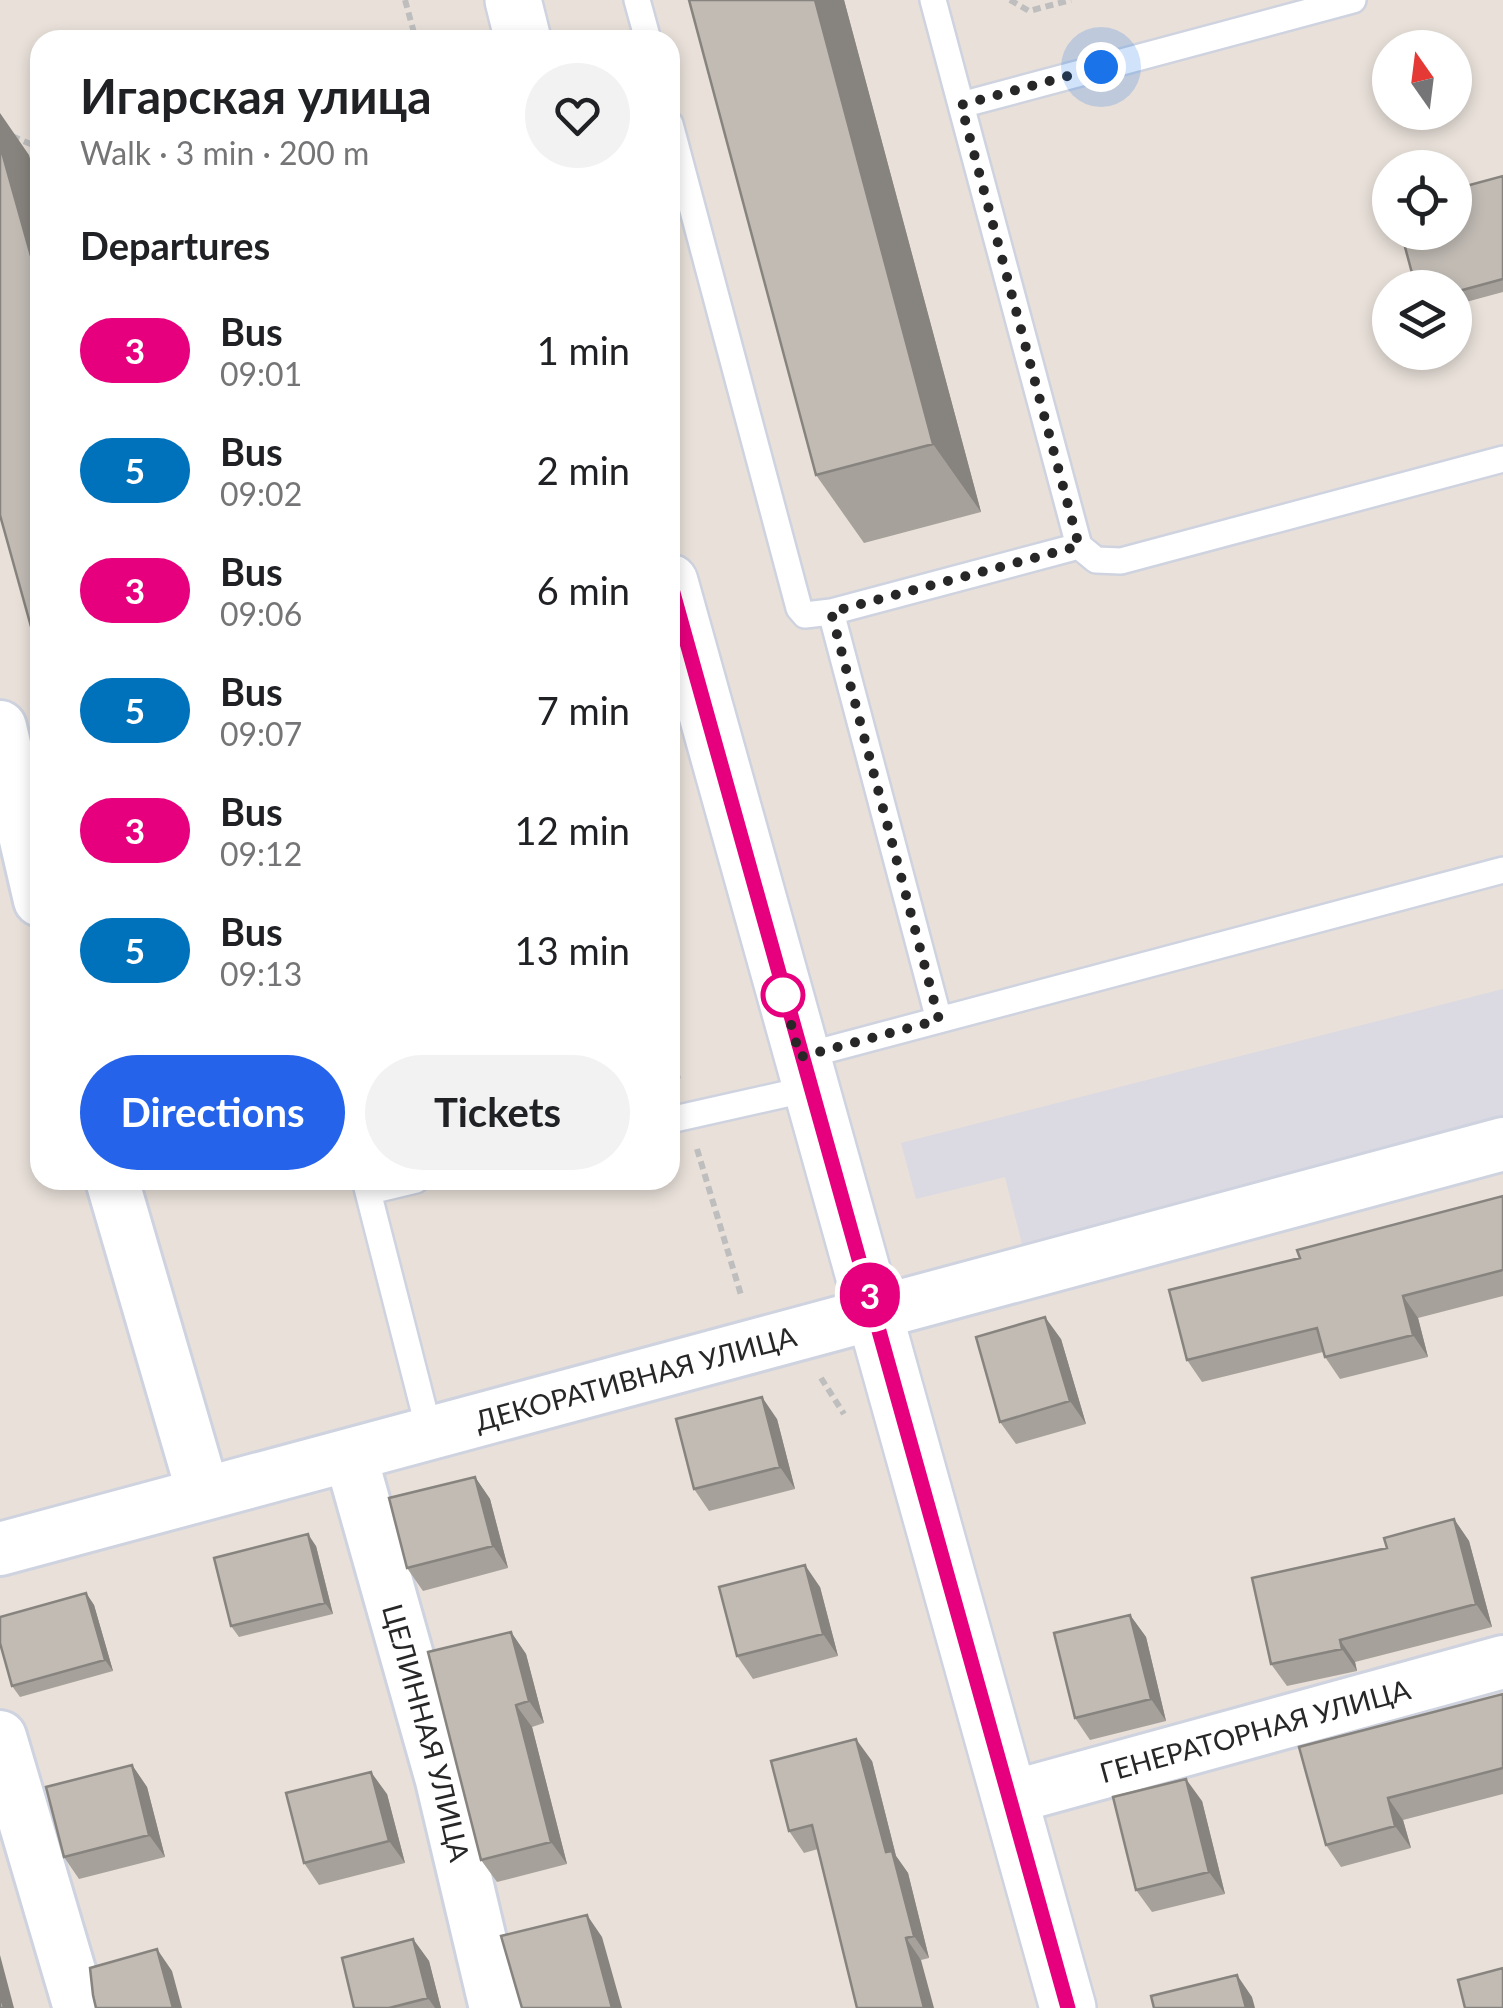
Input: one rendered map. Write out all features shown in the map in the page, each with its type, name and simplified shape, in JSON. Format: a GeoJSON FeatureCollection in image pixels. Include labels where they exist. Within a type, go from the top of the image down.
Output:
{"type":"FeatureCollection","features":[{"type":"Feature","properties":{"kind":"street"},"geometry":{"type":"LineString","coordinates":[[513,0],[521,30]]}},
{"type":"Feature","properties":{"kind":"street"},"geometry":{"type":"LineString","coordinates":[[680,619],[1068,2008]]}},
{"type":"Feature","properties":{"kind":"street"},"geometry":{"type":"LineString","coordinates":[[0,727],[30,857]]}},
{"type":"Feature","properties":{"kind":"street","name":"ДЕКОРАТИВНАЯ УЛИЦА"},"geometry":{"type":"LineString","coordinates":[[0,1549],[203,1492],[350,1458],[874,1310],[1503,1144]]}},
{"type":"Feature","properties":{"kind":"street"},"geometry":{"type":"LineString","coordinates":[[115,1190],[203,1492]]}},
{"type":"Feature","properties":{"kind":"street","name":"ЦЕЛИННАЯ УЛИЦА"},"geometry":{"type":"LineString","coordinates":[[350,1458],[442,1780],[496,2008]]}},
{"type":"Feature","properties":{"kind":"street","name":"ГЕНЕРАТОРНАЯ УЛИЦА"},"geometry":{"type":"LineString","coordinates":[[1009,1798],[1503,1662]]}},
{"type":"Feature","properties":{"kind":"street"},"geometry":{"type":"LineString","coordinates":[[0,1738],[80,2008]]}},
{"type":"Feature","properties":{"kind":"lane"},"geometry":{"type":"LineString","coordinates":[[637,0],[645,30]]}},
{"type":"Feature","properties":{"kind":"lane"},"geometry":{"type":"LineString","coordinates":[[933,0],[1079,546],[1096,560],[1120,561],[1503,459]]}},
{"type":"Feature","properties":{"kind":"lane"},"geometry":{"type":"LineString","coordinates":[[961,105],[1353,0]]}},
{"type":"Feature","properties":{"kind":"lane"},"geometry":{"type":"LineString","coordinates":[[680,162],[799,608],[805,615],[831,612],[1079,546]]}},
{"type":"Feature","properties":{"kind":"lane"},"geometry":{"type":"LineString","coordinates":[[831,612],[939,1020]]}},
{"type":"Feature","properties":{"kind":"lane"},"geometry":{"type":"LineString","coordinates":[[680,1118],[939,1020],[1503,870]]}},
{"type":"Feature","properties":{"kind":"lane"},"geometry":{"type":"LineString","coordinates":[[368,1190],[430,1434]]}},
{"type":"Feature","properties":{"kind":"path"},"geometry":{"type":"LineString","coordinates":[[406,0],[414,30]]}},
{"type":"Feature","properties":{"kind":"path"},"geometry":{"type":"LineString","coordinates":[[1010,0],[1028,11],[1071,0]]}},
{"type":"Feature","properties":{"kind":"path"},"geometry":{"type":"LineString","coordinates":[[0,131],[30,144]]}},
{"type":"Feature","properties":{"kind":"path"},"geometry":{"type":"LineString","coordinates":[[680,1121],[744,1306],[780,1336]]}},
{"type":"Feature","properties":{"kind":"shaded area"},"geometry":{"type":"Polygon","coordinates":[[[1503,989],[1503,1121],[1022,1244],[1005,1177],[916,1199],[901,1143],[1503,989]]]}},
{"type":"Feature","properties":{"kind":"building"},"geometry":{"type":"Polygon","coordinates":[[[689,0],[815,0],[933,444],[816,475],[689,0]]]}},
{"type":"Feature","properties":{"kind":"building"},"geometry":{"type":"Polygon","coordinates":[[[0,145],[30,252],[30,623],[0,515],[0,145]]]}},
{"type":"Feature","properties":{"kind":"building"},"geometry":{"type":"Polygon","coordinates":[[[1503,176],[1503,279],[1472,287],[1472,270],[1411,270],[1406,250],[1472,250],[1472,184],[1503,176]]]}},
{"type":"Feature","properties":{"kind":"building"},"geometry":{"type":"Polygon","coordinates":[[[1503,1196],[1503,1270],[1403,1296],[1413,1335],[1325,1357],[1317,1328],[1187,1360],[1169,1290],[1300,1258],[1297,1250],[1503,1196]]]}},
{"type":"Feature","properties":{"kind":"building"},"geometry":{"type":"Polygon","coordinates":[[[1045,1317],[1070,1401],[1000,1422],[976,1337],[1045,1317]]]}},
{"type":"Feature","properties":{"kind":"building"},"geometry":{"type":"Polygon","coordinates":[[[762,1397],[780,1467],[694,1489],[676,1419],[762,1397]]]}},
{"type":"Feature","properties":{"kind":"building"},"geometry":{"type":"Polygon","coordinates":[[[475,1477],[493,1546],[407,1568],[389,1498],[475,1477]]]}},
{"type":"Feature","properties":{"kind":"building"},"geometry":{"type":"Polygon","coordinates":[[[1454,1519],[1476,1604],[1340,1640],[1342,1649],[1271,1664],[1252,1578],[1387,1548],[1384,1538],[1454,1519]]]}},
{"type":"Feature","properties":{"kind":"building"},"geometry":{"type":"Polygon","coordinates":[[[308,1534],[325,1603],[231,1626],[214,1558],[308,1534]]]}},
{"type":"Feature","properties":{"kind":"building"},"geometry":{"type":"Polygon","coordinates":[[[805,1565],[823,1634],[737,1656],[719,1587],[805,1565]]]}},
{"type":"Feature","properties":{"kind":"building"},"geometry":{"type":"Polygon","coordinates":[[[86,1593],[105,1660],[12,1686],[0,1643],[0,1617],[86,1593]]]}},
{"type":"Feature","properties":{"kind":"building"},"geometry":{"type":"Polygon","coordinates":[[[1130,1615],[1151,1699],[1075,1718],[1054,1633],[1130,1615]]]}},
{"type":"Feature","properties":{"kind":"building"},"geometry":{"type":"Polygon","coordinates":[[[511,1632],[529,1701],[516,1705],[551,1842],[481,1860],[428,1652],[511,1632]]]}},
{"type":"Feature","properties":{"kind":"building"},"geometry":{"type":"Polygon","coordinates":[[[1503,1694],[1503,1768],[1388,1798],[1395,1826],[1326,1845],[1299,1747],[1503,1694]]]}},
{"type":"Feature","properties":{"kind":"building"},"geometry":{"type":"Polygon","coordinates":[[[856,1739],[886,1852],[892,1851],[914,1936],[906,1938],[924,2008],[857,2008],[812,1825],[789,1831],[771,1761],[856,1739]]]}},
{"type":"Feature","properties":{"kind":"building"},"geometry":{"type":"Polygon","coordinates":[[[132,1765],[149,1835],[64,1857],[46,1787],[132,1765]]]}},
{"type":"Feature","properties":{"kind":"building"},"geometry":{"type":"Polygon","coordinates":[[[371,1772],[389,1841],[304,1863],[286,1793],[371,1772]]]}},
{"type":"Feature","properties":{"kind":"building"},"geometry":{"type":"Polygon","coordinates":[[[1186,1779],[1209,1872],[1136,1890],[1113,1797],[1186,1779]]]}},
{"type":"Feature","properties":{"kind":"building"},"geometry":{"type":"Polygon","coordinates":[[[587,1915],[612,2008],[522,2008],[501,1936],[587,1915]]]}},
{"type":"Feature","properties":{"kind":"building"},"geometry":{"type":"Polygon","coordinates":[[[413,1939],[428,1998],[389,2008],[354,2008],[342,1958],[413,1939]]]}},
{"type":"Feature","properties":{"kind":"building"},"geometry":{"type":"Polygon","coordinates":[[[157,1949],[173,2008],[96,2008],[90,1968],[157,1949]]]}},
{"type":"Feature","properties":{"kind":"building"},"geometry":{"type":"Polygon","coordinates":[[[1503,1968],[1503,2008],[1465,2008],[1458,1980],[1503,1968]]]}},
{"type":"Feature","properties":{"kind":"building"},"geometry":{"type":"Polygon","coordinates":[[[1237,1975],[1246,2008],[1154,2008],[1151,1996],[1237,1975]]]}},
{"type":"Feature","properties":{"kind":"bus line","name":"3"},"geometry":{"type":"LineString","coordinates":[[680,619],[1068,2008]]}},
{"type":"Feature","properties":{"kind":"route"},"geometry":{"type":"LineString","coordinates":[[783,995],[780,984],[800,1057],[939,1020],[831,612],[1079,546],[961,105],[1101,67]]}}]}
